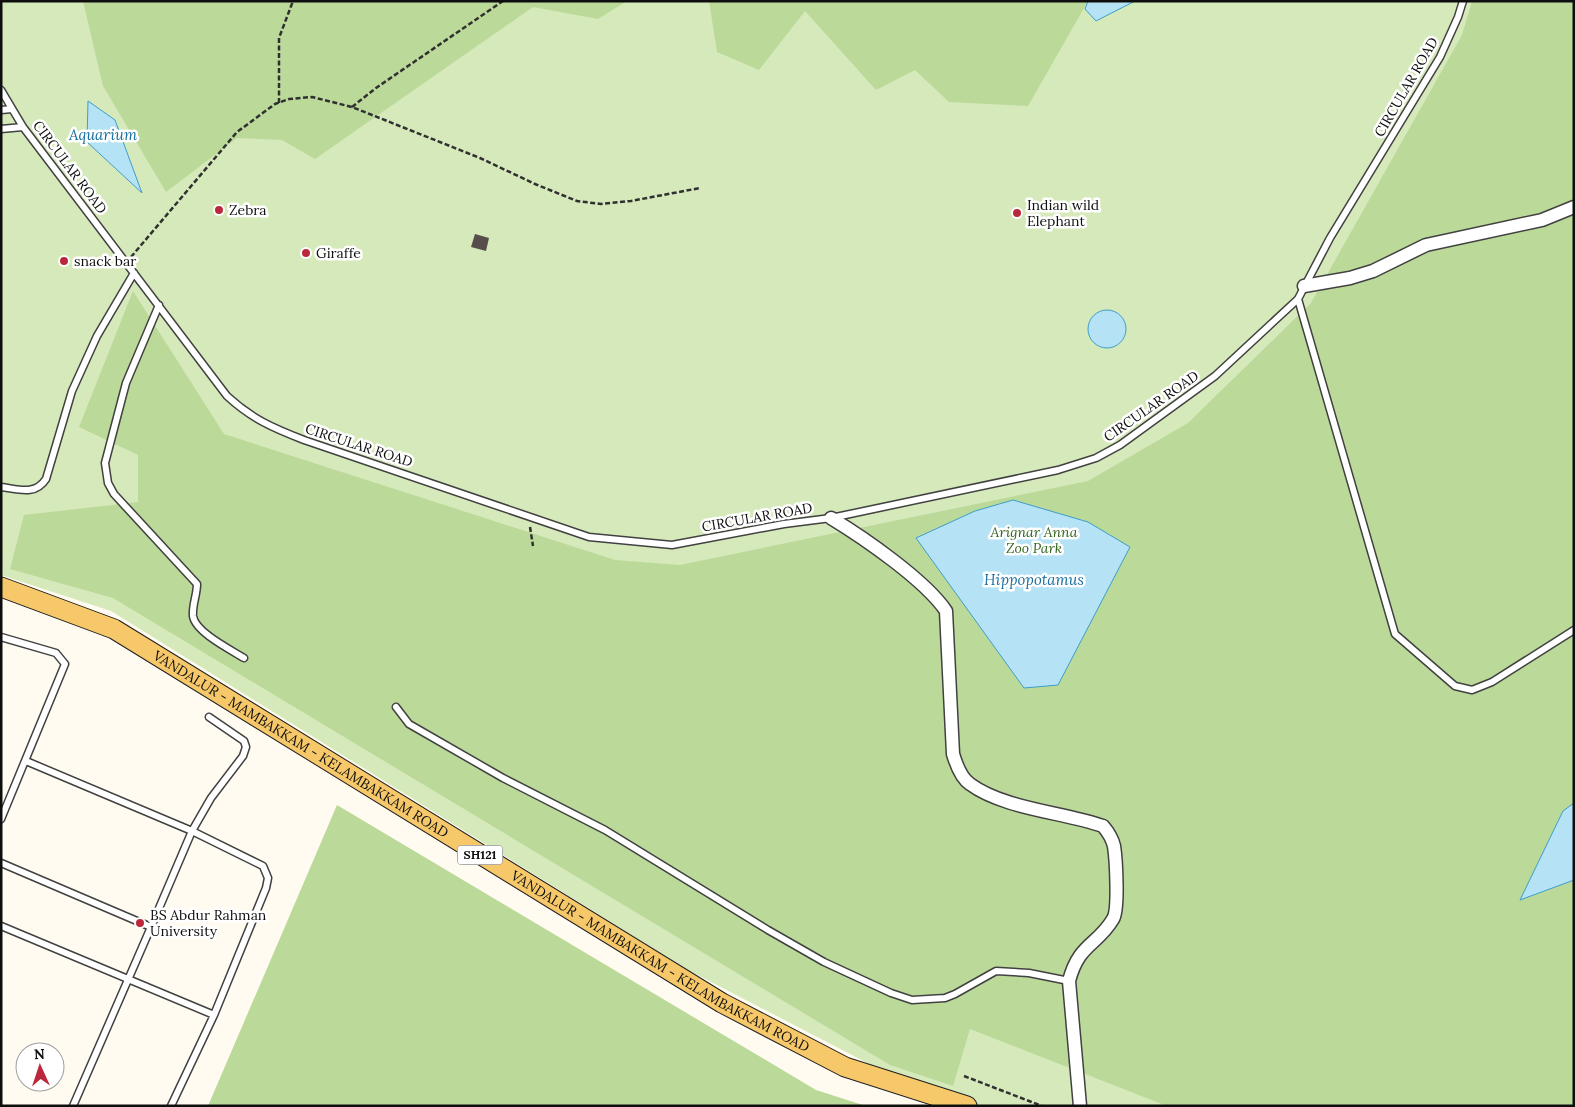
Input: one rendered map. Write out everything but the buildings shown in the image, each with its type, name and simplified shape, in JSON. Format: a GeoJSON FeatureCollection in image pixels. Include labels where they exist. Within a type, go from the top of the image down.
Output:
{"type":"FeatureCollection","features":[{"type":"Feature","properties":{"kind":"main road","name":"VANDALUR - MAMBAKKAM - KELAMBAKKAM ROAD"},"geometry":{"type":"LineString","coordinates":[[1,587],[114,629],[702,999],[845,1067],[967,1106]]}},
{"type":"Feature","properties":{"kind":"main road","name":"VANDALUR - MAMBAKKAM - KELAMBAKKAM ROAD"},"geometry":{"type":"LineString","coordinates":[[1,599],[109,639],[702,999],[841,1078],[929,1106]]}},
{"type":"Feature","properties":{"kind":"street"},"geometry":{"type":"LineString","coordinates":[[1304,286],[1350,278],[1373,271],[1426,245],[1542,220],[1574,207]]}},
{"type":"Feature","properties":{"kind":"street"},"geometry":{"type":"LineString","coordinates":[[831,518],[872,545],[936,597],[946,611],[953,754],[956,765],[969,784],[1007,802],[1104,826],[1111,835],[1114,847],[1115,917],[1108,927],[1083,950],[1073,965],[1069,981],[1080,1106]]}},
{"type":"Feature","properties":{"kind":"lane","name":"CIRCULAR ROAD"},"geometry":{"type":"LineString","coordinates":[[1,90],[23,127],[158,306],[227,396],[247,414],[273,428],[304,440],[589,537],[672,545],[784,524],[831,518],[1058,470],[1096,458],[1120,445],[1215,376],[1298,299],[1330,238],[1440,57],[1458,17],[1462,1]]}},
{"type":"Feature","properties":{"kind":"lane"},"geometry":{"type":"LineString","coordinates":[[1,110],[12,108]]}},
{"type":"Feature","properties":{"kind":"lane"},"geometry":{"type":"LineString","coordinates":[[1,129],[23,127]]}},
{"type":"Feature","properties":{"kind":"lane"},"geometry":{"type":"LineString","coordinates":[[1,487],[29,491],[42,486],[46,479],[72,391],[97,336],[134,273]]}},
{"type":"Feature","properties":{"kind":"lane"},"geometry":{"type":"LineString","coordinates":[[1298,299],[1395,634],[1403,643],[1455,686],[1472,690],[1492,682],[1574,630]]}},
{"type":"Feature","properties":{"kind":"lane"},"geometry":{"type":"LineString","coordinates":[[158,306],[126,383],[105,463],[108,483],[114,494],[197,584],[193,615],[195,623],[203,632],[244,658]]}},
{"type":"Feature","properties":{"kind":"lane"},"geometry":{"type":"LineString","coordinates":[[1,636],[56,653],[63,659],[65,664],[1,819]]}},
{"type":"Feature","properties":{"kind":"lane"},"geometry":{"type":"LineString","coordinates":[[396,707],[409,724],[503,778],[605,830],[816,958],[891,993],[912,1000],[945,998],[996,971],[1028,973],[1069,981]]}},
{"type":"Feature","properties":{"kind":"lane"},"geometry":{"type":"LineString","coordinates":[[73,1106],[192,831],[211,798],[243,756],[246,747],[244,741],[209,717]]}},
{"type":"Feature","properties":{"kind":"lane"},"geometry":{"type":"LineString","coordinates":[[26,761],[192,831],[263,866],[268,878],[266,888],[214,1015],[171,1106]]}},
{"type":"Feature","properties":{"kind":"lane"},"geometry":{"type":"LineString","coordinates":[[1,863],[151,927]]}},
{"type":"Feature","properties":{"kind":"lane"},"geometry":{"type":"LineString","coordinates":[[1,926],[214,1015]]}},
{"type":"Feature","properties":{"kind":"path"},"geometry":{"type":"LineString","coordinates":[[279,103],[280,38],[292,1]]}},
{"type":"Feature","properties":{"kind":"path"},"geometry":{"type":"LineString","coordinates":[[352,107],[376,88],[503,1]]}},
{"type":"Feature","properties":{"kind":"path"},"geometry":{"type":"LineString","coordinates":[[127,263],[237,132],[279,103],[312,97],[352,107],[480,158],[577,201],[601,204],[631,201],[700,188]]}},
{"type":"Feature","properties":{"kind":"path"},"geometry":{"type":"LineString","coordinates":[[528,515],[533,546]]}},
{"type":"Feature","properties":{"kind":"path"},"geometry":{"type":"LineString","coordinates":[[964,1076],[1042,1106]]}},
{"type":"Feature","properties":{"kind":"green space","name":"Arignar Anna Zoo Park"},"geometry":{"type":"Polygon","coordinates":[[[1,1],[1574,1],[1574,1106],[980,1106],[904,1082],[688,970],[111,611],[1,575],[1,1]]]}},
{"type":"Feature","properties":{"kind":"green space"},"geometry":{"type":"Polygon","coordinates":[[[83,1],[627,1],[598,19],[533,7],[315,159],[282,140],[237,138],[166,192],[103,86],[83,1]]]}},
{"type":"Feature","properties":{"kind":"green space"},"geometry":{"type":"Polygon","coordinates":[[[709,1],[1088,1],[1028,106],[949,102],[915,70],[876,90],[805,11],[759,70],[717,52],[709,1]]]}},
{"type":"Feature","properties":{"kind":"green space"},"geometry":{"type":"Polygon","coordinates":[[[1472,1],[1574,1],[1574,1106],[1167,1106],[970,1029],[953,1086],[890,1065],[113,598],[10,569],[24,515],[138,502],[138,455],[79,427],[133,291],[224,434],[615,560],[680,565],[1088,481],[1188,423],[1311,303],[1462,35],[1472,1]]]}},
{"type":"Feature","properties":{"kind":"green space"},"geometry":{"type":"Polygon","coordinates":[[[337,805],[816,1090],[866,1106],[208,1106],[337,805]]]}},
{"type":"Feature","properties":{"kind":"water"},"geometry":{"type":"Polygon","coordinates":[[[1088,1],[1135,1],[1096,21],[1085,9],[1088,1]]]}},
{"type":"Feature","properties":{"kind":"water","name":"Aquarium"},"geometry":{"type":"Polygon","coordinates":[[[88,101],[115,120],[142,193],[87,142],[88,101]]]}},
{"type":"Feature","properties":{"kind":"water"},"geometry":{"type":"Polygon","coordinates":[[[1107,310],[1120,316],[1126,329],[1120,342],[1107,348],[1094,342],[1088,329],[1094,316],[1107,310]]]}},
{"type":"Feature","properties":{"kind":"water","name":"Hippopotamus"},"geometry":{"type":"Polygon","coordinates":[[[1013,500],[1088,522],[1130,547],[1058,685],[1024,688],[916,538],[975,511],[1013,500]]]}},
{"type":"Feature","properties":{"kind":"water"},"geometry":{"type":"Polygon","coordinates":[[[1574,803],[1574,880],[1520,900],[1563,811],[1574,803]]]}},
{"type":"Feature","properties":{"kind":"place","name":"Zebra"},"geometry":{"type":"Point","coordinates":[219,210]}},
{"type":"Feature","properties":{"kind":"place","name":"Indian wild Elephant"},"geometry":{"type":"Point","coordinates":[1017,213]}},
{"type":"Feature","properties":{"kind":"place","name":"Giraffe"},"geometry":{"type":"Point","coordinates":[306,253]}},
{"type":"Feature","properties":{"kind":"place","name":"snack bar"},"geometry":{"type":"Point","coordinates":[64,261]}},
{"type":"Feature","properties":{"kind":"place","name":"BS Abdur Rahman University"},"geometry":{"type":"Point","coordinates":[140,923]}}]}
